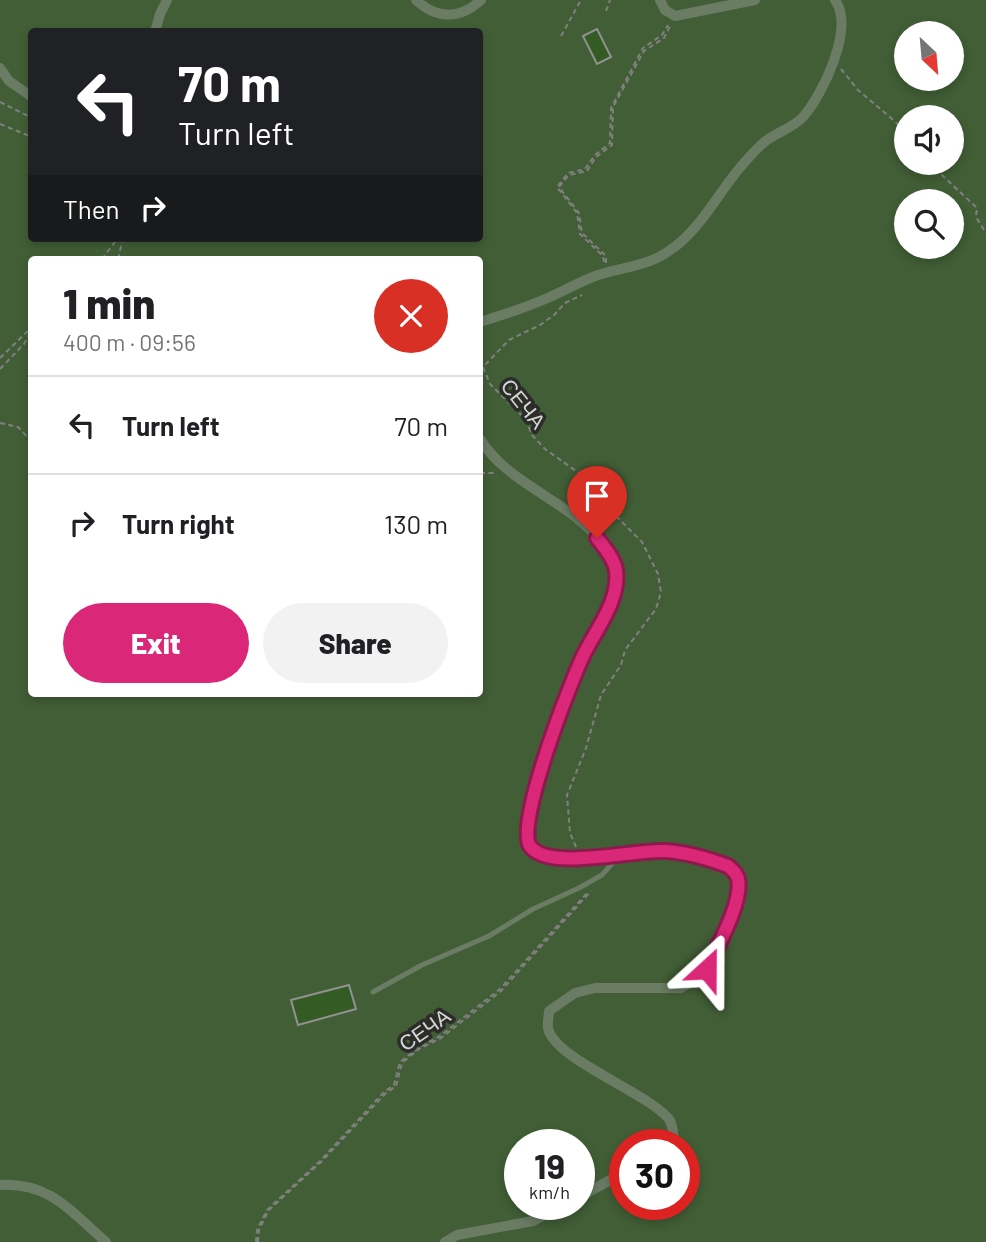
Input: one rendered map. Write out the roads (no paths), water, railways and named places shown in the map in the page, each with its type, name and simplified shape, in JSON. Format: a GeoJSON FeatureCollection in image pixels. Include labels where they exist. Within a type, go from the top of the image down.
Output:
{"type":"FeatureCollection","features":[{"type":"Feature","properties":{"kind":"street"},"geometry":{"type":"LineString","coordinates":[[156,28],[167,0]]}},
{"type":"Feature","properties":{"kind":"street"},"geometry":{"type":"LineString","coordinates":[[416,0],[429,10],[444,15],[459,15],[481,0]]}},
{"type":"Feature","properties":{"kind":"street"},"geometry":{"type":"LineString","coordinates":[[660,0],[665,10],[674,15],[755,0]]}},
{"type":"Feature","properties":{"kind":"street"},"geometry":{"type":"LineString","coordinates":[[483,321],[505,315],[606,273],[643,264],[660,256],[696,227],[745,161],[766,141],[801,120],[814,101],[837,49],[842,30],[842,17],[835,0]]}},
{"type":"Feature","properties":{"kind":"street"},"geometry":{"type":"LineString","coordinates":[[0,68],[9,81],[28,94]]}},
{"type":"Feature","properties":{"kind":"street"},"geometry":{"type":"LineString","coordinates":[[483,444],[504,467],[583,522],[610,555],[616,568],[616,584],[609,608],[584,654],[560,711],[528,814],[527,838],[531,848],[555,859],[668,851],[728,866],[735,872],[738,880],[736,902],[707,969],[700,977],[681,988],[595,988],[575,993],[549,1011],[548,1028],[560,1047],[647,1102],[670,1120],[672,1129]]}},
{"type":"Feature","properties":{"kind":"street"},"geometry":{"type":"LineString","coordinates":[[0,1185],[25,1185],[43,1190],[106,1242]]}},
{"type":"Feature","properties":{"kind":"street"},"geometry":{"type":"LineString","coordinates":[[444,1242],[457,1235],[535,1220]]}},
{"type":"Feature","properties":{"kind":"lane"},"geometry":{"type":"LineString","coordinates":[[373,992],[422,965],[489,936],[533,909],[600,877],[620,854]]}}]}
